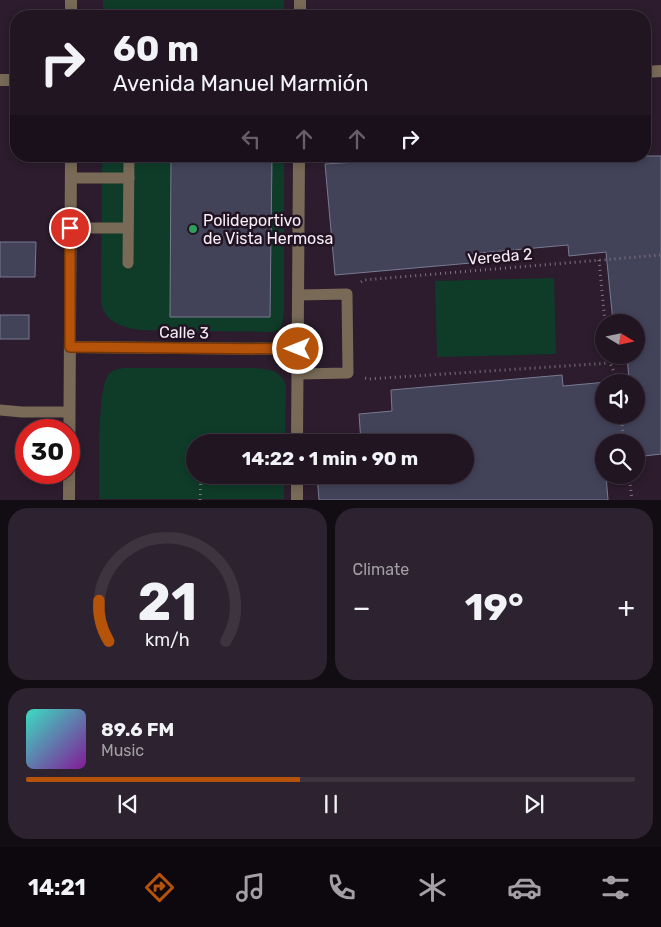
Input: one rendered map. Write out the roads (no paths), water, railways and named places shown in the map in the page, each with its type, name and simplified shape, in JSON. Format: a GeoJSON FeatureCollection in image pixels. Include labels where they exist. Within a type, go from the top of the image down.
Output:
{"type":"FeatureCollection","features":[{"type":"Feature","properties":{"kind":"street"},"geometry":{"type":"LineString","coordinates":[[69,500],[71,162]]}},
{"type":"Feature","properties":{"kind":"street"},"geometry":{"type":"LineString","coordinates":[[297,434],[299,162]]}},
{"type":"Feature","properties":{"kind":"street","name":"Calle 3"},"geometry":{"type":"LineString","coordinates":[[70,347],[298,349]]}},
{"type":"Feature","properties":{"kind":"street"},"geometry":{"type":"LineString","coordinates":[[297,484],[297,500]]}},
{"type":"Feature","properties":{"kind":"lane"},"geometry":{"type":"LineString","coordinates":[[128,262],[129,162]]}},
{"type":"Feature","properties":{"kind":"lane"},"geometry":{"type":"LineString","coordinates":[[71,178],[129,178]]}},
{"type":"Feature","properties":{"kind":"lane"},"geometry":{"type":"LineString","coordinates":[[70,228],[128,228]]}},
{"type":"Feature","properties":{"kind":"lane"},"geometry":{"type":"LineString","coordinates":[[298,295],[347,294],[348,372],[298,374]]}},
{"type":"Feature","properties":{"kind":"lane"},"geometry":{"type":"LineString","coordinates":[[0,410],[69,412]]}},
{"type":"Feature","properties":{"kind":"place","name":"Polideportivo de Vista Hermosa"},"geometry":{"type":"Point","coordinates":[193,229]}}]}
